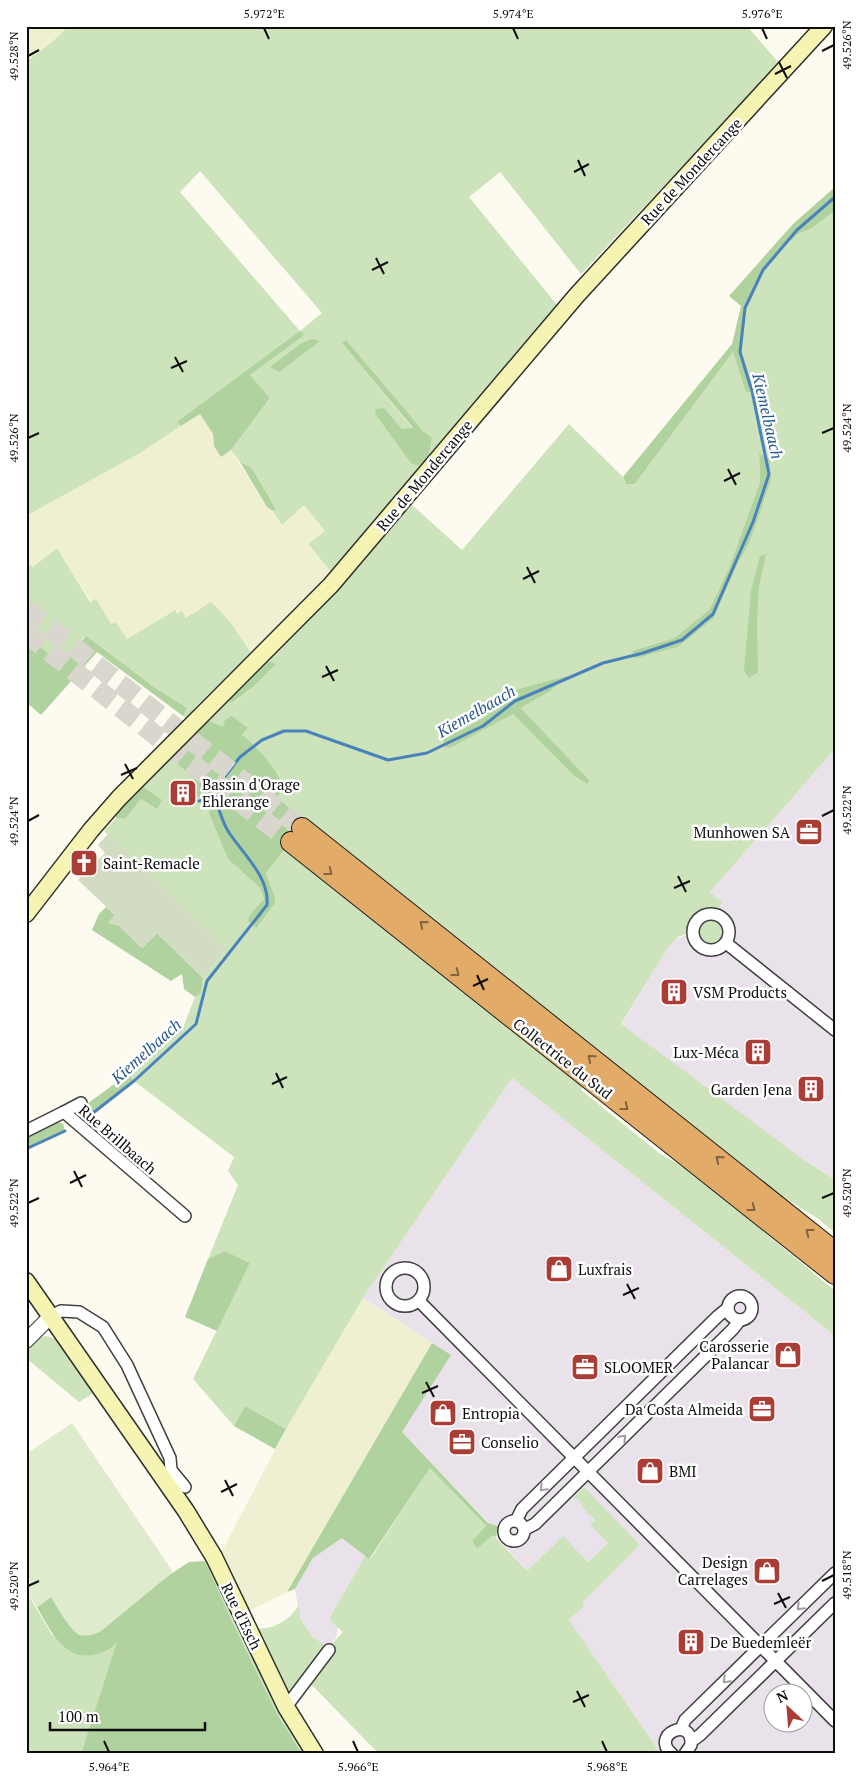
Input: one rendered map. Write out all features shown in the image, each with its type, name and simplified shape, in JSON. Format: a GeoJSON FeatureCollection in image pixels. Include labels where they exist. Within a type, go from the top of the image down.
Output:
{"type":"FeatureCollection","features":[{"type":"Feature","properties":{"kind":"highway","name":"Collectrice du Sud"},"geometry":{"type":"LineString","coordinates":[[835,1252],[297,835],[835,1274]]}},
{"type":"Feature","properties":{"kind":"main road","name":"Rue de Mondercange"},"geometry":{"type":"LineString","coordinates":[[26,914],[72,854],[119,798],[331,585],[577,295],[821,29]]}},
{"type":"Feature","properties":{"kind":"main road","name":"Rue d'Esch"},"geometry":{"type":"LineString","coordinates":[[26,1281],[168,1475],[186,1511],[214,1557],[286,1707],[314,1754]]}},
{"type":"Feature","properties":{"kind":"street"},"geometry":{"type":"LineString","coordinates":[[726,943],[835,1030]]}},
{"type":"Feature","properties":{"kind":"street"},"geometry":{"type":"LineString","coordinates":[[64,1112],[81,1103]]}},
{"type":"Feature","properties":{"kind":"street","name":"Rue Brillbaach"},"geometry":{"type":"LineString","coordinates":[[26,1130],[64,1112],[185,1216]]}},
{"type":"Feature","properties":{"kind":"street"},"geometry":{"type":"LineString","coordinates":[[525,1529],[536,1524],[740,1320],[750,1314],[752,1306],[748,1299],[737,1296],[730,1301],[728,1308],[730,1315],[740,1320]]}},
{"type":"Feature","properties":{"kind":"street"},"geometry":{"type":"LineString","coordinates":[[419,1301],[835,1721]]}},
{"type":"Feature","properties":{"kind":"street"},"geometry":{"type":"LineString","coordinates":[[516,1521],[522,1510],[728,1308]]}},
{"type":"Feature","properties":{"kind":"street","name":"Rue d'Esch"},"geometry":{"type":"LineString","coordinates":[[51,1316],[61,1311],[79,1312],[103,1328],[128,1365],[170,1458],[168,1475],[185,1487]]}},
{"type":"Feature","properties":{"kind":"street"},"geometry":{"type":"LineString","coordinates":[[26,1341],[51,1316]]}},
{"type":"Feature","properties":{"kind":"street"},"geometry":{"type":"LineString","coordinates":[[516,1521],[522,1523],[525,1529],[524,1536],[519,1540],[512,1541],[506,1538],[504,1531],[506,1524],[516,1521]]}},
{"type":"Feature","properties":{"kind":"street"},"geometry":{"type":"LineString","coordinates":[[681,1730],[686,1720],[835,1573]]}},
{"type":"Feature","properties":{"kind":"street"},"geometry":{"type":"LineString","coordinates":[[685,1754],[690,1749],[692,1741],[835,1602]]}},
{"type":"Feature","properties":{"kind":"street"},"geometry":{"type":"LineString","coordinates":[[286,1707],[329,1650]]}},
{"type":"Feature","properties":{"kind":"street"},"geometry":{"type":"LineString","coordinates":[[672,1754],[666,1746],[666,1737],[672,1731],[681,1730],[688,1733],[692,1741]]}},
{"type":"Feature","properties":{"kind":"shaded area"},"geometry":{"type":"Polygon","coordinates":[[[835,749],[835,1180],[804,1160],[621,1025],[674,940],[693,932],[716,914],[710,892],[835,749]]]}},
{"type":"Feature","properties":{"kind":"shaded area"},"geometry":{"type":"Polygon","coordinates":[[[512,1078],[835,1336],[835,1754],[696,1754],[693,1752],[692,1754],[661,1754],[569,1620],[584,1606],[583,1602],[640,1545],[578,1498],[595,1520],[591,1525],[608,1543],[588,1562],[562,1537],[527,1571],[496,1537],[498,1526],[489,1523],[402,1432],[450,1355],[363,1298],[512,1078]]]}},
{"type":"Feature","properties":{"kind":"shaded area"},"geometry":{"type":"Polygon","coordinates":[[[342,1538],[365,1556],[333,1612],[331,1622],[338,1628],[336,1638],[327,1648],[312,1636],[300,1618],[295,1589],[313,1558],[342,1538]]]}},
{"type":"Feature","properties":{"kind":"green space"},"geometry":{"type":"Polygon","coordinates":[[[26,26],[69,26],[26,62],[26,26]]]}},
{"type":"Feature","properties":{"kind":"green space"},"geometry":{"type":"Polygon","coordinates":[[[69,26],[747,26],[779,63],[581,274],[500,172],[469,197],[558,306],[428,459],[432,438],[423,431],[342,343],[413,429],[402,429],[384,408],[422,467],[331,572],[308,544],[325,531],[304,505],[282,525],[273,511],[276,509],[251,467],[240,462],[231,450],[270,398],[250,375],[303,335],[178,423],[181,426],[140,453],[26,516],[26,62],[69,26]],[[200,171],[180,192],[300,331],[322,313],[200,171]]]}},
{"type":"Feature","properties":{"kind":"green space"},"geometry":{"type":"Polygon","coordinates":[[[835,187],[835,211],[812,228],[798,234],[780,250],[763,270],[745,308],[740,352],[752,391],[746,393],[733,352],[635,484],[626,484],[623,477],[732,344],[741,306],[729,296],[793,224],[835,187]]]}},
{"type":"Feature","properties":{"kind":"green space"},"geometry":{"type":"Polygon","coordinates":[[[835,211],[835,749],[710,892],[722,902],[716,914],[726,922],[729,930],[727,939],[722,946],[714,950],[705,950],[697,944],[692,932],[678,937],[669,946],[621,1024],[804,1160],[835,1180],[835,1233],[817,1218],[780,1195],[278,798],[282,788],[242,735],[248,728],[223,727],[207,720],[228,699],[233,703],[253,687],[275,665],[268,661],[335,591],[411,504],[462,550],[569,424],[623,477],[626,484],[635,484],[733,352],[746,393],[751,391],[740,352],[745,308],[763,270],[780,250],[798,234],[812,228],[835,211]],[[759,455],[760,482],[729,568],[709,610],[674,638],[632,651],[634,659],[678,647],[714,618],[738,563],[748,546],[771,480],[770,458],[759,455]],[[515,690],[485,717],[444,739],[513,714],[574,776],[587,784],[590,781],[521,708],[549,692],[515,690]]]}},
{"type":"Feature","properties":{"kind":"green space"},"geometry":{"type":"Polygon","coordinates":[[[300,331],[304,335],[250,375],[270,398],[231,450],[221,457],[214,446],[213,434],[200,414],[181,426],[177,422],[300,331]]]}},
{"type":"Feature","properties":{"kind":"green space"},"geometry":{"type":"Polygon","coordinates":[[[312,339],[320,341],[279,372],[270,367],[302,343],[312,339]]]}},
{"type":"Feature","properties":{"kind":"green space"},"geometry":{"type":"Polygon","coordinates":[[[346,340],[423,431],[432,438],[428,459],[422,467],[411,463],[376,415],[375,409],[384,408],[402,429],[413,428],[342,343],[346,340]]]}},
{"type":"Feature","properties":{"kind":"green space"},"geometry":{"type":"Polygon","coordinates":[[[200,414],[213,434],[214,446],[221,456],[231,450],[267,507],[273,511],[282,525],[304,505],[325,531],[308,545],[331,572],[251,653],[231,623],[186,618],[177,614],[174,610],[127,639],[116,622],[111,625],[96,600],[91,602],[57,548],[33,567],[26,561],[26,516],[140,453],[200,414]]]}},
{"type":"Feature","properties":{"kind":"green space"},"geometry":{"type":"Polygon","coordinates":[[[759,454],[770,458],[771,480],[748,546],[738,563],[714,618],[678,647],[634,659],[632,651],[674,638],[709,610],[729,568],[760,482],[759,454]]]}},
{"type":"Feature","properties":{"kind":"green space"},"geometry":{"type":"Polygon","coordinates":[[[240,462],[251,467],[276,509],[273,511],[267,507],[240,462]]]}},
{"type":"Feature","properties":{"kind":"green space"},"geometry":{"type":"Polygon","coordinates":[[[57,548],[90,602],[96,599],[111,624],[116,622],[127,639],[175,610],[177,614],[182,611],[186,618],[211,602],[231,623],[251,653],[197,705],[186,719],[183,716],[187,708],[154,687],[85,636],[62,664],[26,636],[26,607],[30,603],[26,600],[26,561],[33,567],[57,548]]]}},
{"type":"Feature","properties":{"kind":"green space"},"geometry":{"type":"Polygon","coordinates":[[[766,554],[759,587],[757,621],[758,672],[749,678],[744,671],[751,591],[760,556],[766,554]]]}},
{"type":"Feature","properties":{"kind":"green space"},"geometry":{"type":"Polygon","coordinates":[[[26,636],[62,664],[86,636],[154,687],[187,708],[183,716],[97,652],[41,715],[26,702],[26,636]]]}},
{"type":"Feature","properties":{"kind":"green space"},"geometry":{"type":"Polygon","coordinates":[[[268,661],[276,664],[253,687],[232,703],[229,699],[268,661]]]}},
{"type":"Feature","properties":{"kind":"green space"},"geometry":{"type":"Polygon","coordinates":[[[567,676],[549,692],[521,708],[590,781],[587,784],[574,776],[513,714],[450,748],[443,746],[444,739],[485,717],[515,690],[567,676]]]}},
{"type":"Feature","properties":{"kind":"green space"},"geometry":{"type":"Polygon","coordinates":[[[232,716],[248,728],[242,735],[253,744],[272,766],[280,780],[281,790],[278,798],[306,821],[266,873],[275,897],[275,903],[256,928],[248,921],[249,916],[264,899],[260,888],[228,859],[209,813],[213,802],[196,796],[195,780],[170,757],[207,720],[223,727],[225,720],[232,716]]]}},
{"type":"Feature","properties":{"kind":"green space"},"geometry":{"type":"Polygon","coordinates":[[[170,757],[195,780],[213,802],[228,859],[260,888],[264,899],[250,916],[275,897],[266,873],[286,846],[583,1086],[581,1090],[659,1153],[692,1172],[835,1291],[835,1336],[512,1078],[363,1298],[286,1429],[245,1406],[234,1426],[193,1379],[250,1263],[225,1251],[208,1259],[238,1185],[228,1171],[234,1157],[134,1081],[128,1074],[184,1025],[195,997],[201,993],[203,978],[227,948],[104,831],[116,818],[125,819],[141,799],[157,809],[142,786],[170,757]]]}},
{"type":"Feature","properties":{"kind":"green space"},"geometry":{"type":"Polygon","coordinates":[[[142,786],[162,800],[157,809],[141,799],[125,819],[116,818],[116,811],[142,786]]]}},
{"type":"Feature","properties":{"kind":"green space"},"geometry":{"type":"Polygon","coordinates":[[[108,834],[227,948],[203,978],[157,933],[142,948],[118,925],[108,923],[115,915],[78,880],[105,853],[98,845],[108,834]]]}},
{"type":"Feature","properties":{"kind":"green space"},"geometry":{"type":"Polygon","coordinates":[[[106,907],[115,915],[108,923],[118,925],[142,948],[157,933],[203,978],[201,993],[195,997],[184,989],[182,974],[171,981],[92,930],[99,914],[106,907]]]}},
{"type":"Feature","properties":{"kind":"green space"},"geometry":{"type":"Polygon","coordinates":[[[128,1074],[134,1081],[93,1113],[89,1110],[87,1104],[128,1074]]]}},
{"type":"Feature","properties":{"kind":"green space"},"geometry":{"type":"Polygon","coordinates":[[[56,1121],[63,1124],[65,1131],[26,1149],[26,1136],[56,1121]]]}},
{"type":"Feature","properties":{"kind":"green space"},"geometry":{"type":"Polygon","coordinates":[[[225,1251],[250,1263],[217,1331],[185,1317],[208,1259],[225,1251]]]}},
{"type":"Feature","properties":{"kind":"green space"},"geometry":{"type":"Polygon","coordinates":[[[363,1298],[432,1343],[287,1592],[249,1611],[221,1553],[286,1429],[363,1298]]]}},
{"type":"Feature","properties":{"kind":"green space"},"geometry":{"type":"Polygon","coordinates":[[[46,1336],[59,1340],[95,1392],[79,1402],[26,1358],[26,1349],[36,1338],[46,1336]]]}},
{"type":"Feature","properties":{"kind":"green space"},"geometry":{"type":"Polygon","coordinates":[[[432,1343],[451,1355],[402,1432],[488,1523],[498,1526],[496,1537],[492,1535],[477,1549],[472,1541],[486,1526],[430,1468],[369,1559],[342,1538],[313,1558],[295,1589],[287,1592],[432,1343]]]}},
{"type":"Feature","properties":{"kind":"green space"},"geometry":{"type":"Polygon","coordinates":[[[245,1406],[286,1429],[275,1449],[234,1426],[245,1406]]]}},
{"type":"Feature","properties":{"kind":"green space"},"geometry":{"type":"Polygon","coordinates":[[[72,1423],[173,1572],[100,1632],[85,1636],[76,1633],[64,1619],[51,1597],[37,1607],[26,1591],[26,1454],[72,1423]]]}},
{"type":"Feature","properties":{"kind":"green space"},"geometry":{"type":"Polygon","coordinates":[[[430,1468],[486,1526],[472,1541],[477,1549],[492,1534],[527,1571],[563,1536],[588,1562],[608,1543],[590,1525],[595,1520],[583,1508],[581,1502],[573,1498],[584,1487],[640,1545],[583,1602],[584,1606],[569,1620],[661,1754],[379,1754],[307,1680],[286,1707],[315,1754],[302,1754],[277,1714],[205,1561],[221,1553],[256,1628],[269,1628],[281,1623],[299,1605],[300,1618],[312,1636],[328,1648],[343,1632],[331,1622],[330,1618],[333,1612],[365,1556],[370,1559],[430,1468]]]}},
{"type":"Feature","properties":{"kind":"green space"},"geometry":{"type":"Polygon","coordinates":[[[205,1561],[277,1714],[302,1754],[81,1754],[117,1642],[107,1650],[92,1655],[81,1655],[71,1652],[55,1637],[37,1607],[51,1597],[71,1627],[79,1635],[189,1562],[205,1561]]]}},
{"type":"Feature","properties":{"kind":"green space"},"geometry":{"type":"Polygon","coordinates":[[[26,1591],[52,1635],[118,1641],[81,1754],[26,1754],[26,1591]]]}},
{"type":"Feature","properties":{"kind":"waterway","name":"Kiemelbaach"},"geometry":{"type":"LineString","coordinates":[[84,1120],[134,1081],[196,1024],[207,981],[267,905],[267,895],[260,875],[228,831],[215,798],[223,779],[240,757],[262,740],[284,731],[306,731],[388,760],[427,753],[483,726],[515,701],[603,663],[643,653],[682,640],[713,614],[753,522],[769,474],[752,391],[740,352],[745,308],[763,270],[797,230],[835,197]]}},
{"type":"Feature","properties":{"kind":"waterway"},"geometry":{"type":"LineString","coordinates":[[199,801],[215,798]]}},
{"type":"Feature","properties":{"kind":"waterway"},"geometry":{"type":"LineString","coordinates":[[26,1149],[65,1131]]}},
{"type":"Feature","properties":{"kind":"tunnel"},"geometry":{"type":"LineString","coordinates":[[26,609],[302,828]]}},
{"type":"Feature","properties":{"kind":"tunnel"},"geometry":{"type":"LineString","coordinates":[[26,633],[291,842]]}},
{"type":"Feature","properties":{"kind":"place","name":"Bassin d'Orage Ehlerange"},"geometry":{"type":"Point","coordinates":[183,793]}},
{"type":"Feature","properties":{"kind":"place","name":"Munhowen SA"},"geometry":{"type":"Point","coordinates":[809,832]}},
{"type":"Feature","properties":{"kind":"place","name":"Saint-Remacle"},"geometry":{"type":"Point","coordinates":[84,863]}},
{"type":"Feature","properties":{"kind":"place","name":"VSM Products"},"geometry":{"type":"Point","coordinates":[674,992]}},
{"type":"Feature","properties":{"kind":"place","name":"Lux-Méca"},"geometry":{"type":"Point","coordinates":[758,1052]}},
{"type":"Feature","properties":{"kind":"place","name":"Garden Jena"},"geometry":{"type":"Point","coordinates":[811,1089]}},
{"type":"Feature","properties":{"kind":"place","name":"Luxfrais"},"geometry":{"type":"Point","coordinates":[559,1269]}},
{"type":"Feature","properties":{"kind":"place","name":"Carosserie Palancar"},"geometry":{"type":"Point","coordinates":[788,1355]}},
{"type":"Feature","properties":{"kind":"place","name":"SLOOMER"},"geometry":{"type":"Point","coordinates":[585,1367]}},
{"type":"Feature","properties":{"kind":"place","name":"Da Costa Almeida"},"geometry":{"type":"Point","coordinates":[762,1409]}},
{"type":"Feature","properties":{"kind":"place","name":"Entropia"},"geometry":{"type":"Point","coordinates":[443,1413]}},
{"type":"Feature","properties":{"kind":"place","name":"Conselio"},"geometry":{"type":"Point","coordinates":[462,1442]}},
{"type":"Feature","properties":{"kind":"place","name":"BMI"},"geometry":{"type":"Point","coordinates":[650,1471]}},
{"type":"Feature","properties":{"kind":"place","name":"Design Carrelages"},"geometry":{"type":"Point","coordinates":[767,1571]}},
{"type":"Feature","properties":{"kind":"place","name":"De Buedemleër"},"geometry":{"type":"Point","coordinates":[691,1642]}}]}
